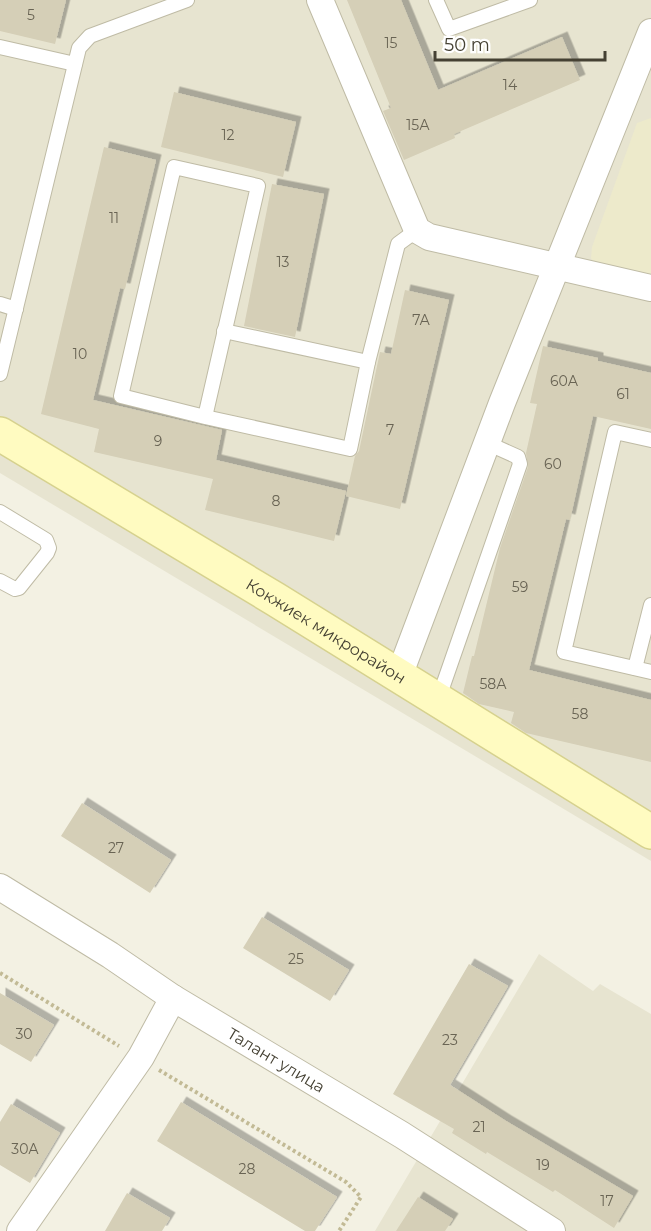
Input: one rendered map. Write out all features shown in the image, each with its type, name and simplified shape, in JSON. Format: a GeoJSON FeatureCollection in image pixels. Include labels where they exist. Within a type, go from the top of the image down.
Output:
{"type":"FeatureCollection","features":[{"type":"Feature","properties":{"kind":"street"},"geometry":{"type":"LineString","coordinates":[[320,0],[417,230],[429,237],[651,288]]}},
{"type":"Feature","properties":{"kind":"street"},"geometry":{"type":"LineString","coordinates":[[399,676],[487,443],[651,32]]}},
{"type":"Feature","properties":{"kind":"street","name":"Кокжиек микрорайон"},"geometry":{"type":"LineString","coordinates":[[0,434],[651,832]]}},
{"type":"Feature","properties":{"kind":"street","name":"Талант улица"},"geometry":{"type":"LineString","coordinates":[[0,887],[110,955],[172,998],[402,1135],[552,1231]]}},
{"type":"Feature","properties":{"kind":"street"},"geometry":{"type":"LineString","coordinates":[[20,1231],[141,1057],[172,998]]}},
{"type":"Feature","properties":{"kind":"lane"},"geometry":{"type":"LineString","coordinates":[[0,374],[79,48],[90,36],[187,0]]}},
{"type":"Feature","properties":{"kind":"lane"},"geometry":{"type":"LineString","coordinates":[[436,0],[449,29],[530,0]]}},
{"type":"Feature","properties":{"kind":"lane"},"geometry":{"type":"LineString","coordinates":[[0,47],[75,64]]}},
{"type":"Feature","properties":{"kind":"lane"},"geometry":{"type":"LineString","coordinates":[[205,417],[258,186],[174,167],[121,396],[205,417],[350,449],[368,362],[398,244],[417,230]]}},
{"type":"Feature","properties":{"kind":"lane"},"geometry":{"type":"LineString","coordinates":[[0,304],[16,309]]}},
{"type":"Feature","properties":{"kind":"lane"},"geometry":{"type":"LineString","coordinates":[[224,332],[368,362]]}},
{"type":"Feature","properties":{"kind":"lane"},"geometry":{"type":"LineString","coordinates":[[651,441],[615,432],[564,652],[651,672]]}},
{"type":"Feature","properties":{"kind":"lane"},"geometry":{"type":"LineString","coordinates":[[438,700],[520,464],[518,457],[487,443]]}},
{"type":"Feature","properties":{"kind":"lane"},"geometry":{"type":"LineString","coordinates":[[0,512],[46,540],[49,548],[19,588],[15,589],[0,581]]}},
{"type":"Feature","properties":{"kind":"lane"},"geometry":{"type":"LineString","coordinates":[[635,668],[651,605]]}},
{"type":"Feature","properties":{"kind":"path"},"geometry":{"type":"LineString","coordinates":[[0,973],[346,1182],[361,1197],[339,1231]]}},
{"type":"Feature","properties":{"kind":"shaded area"},"geometry":{"type":"Polygon","coordinates":[[[0,0],[651,0],[651,861],[0,473],[0,0]]]}},
{"type":"Feature","properties":{"kind":"shaded area"},"geometry":{"type":"Polygon","coordinates":[[[651,118],[651,279],[596,266],[591,258],[592,247],[637,123],[651,118]]]}},
{"type":"Feature","properties":{"kind":"shaded area"},"geometry":{"type":"Polygon","coordinates":[[[539,954],[593,991],[600,984],[651,1014],[651,1231],[375,1231],[539,954]]]}},
{"type":"Feature","properties":{"kind":"building"},"geometry":{"type":"Polygon","coordinates":[[[0,0],[66,0],[55,44],[0,31],[0,0]]]}},
{"type":"Feature","properties":{"kind":"building"},"geometry":{"type":"Polygon","coordinates":[[[347,0],[401,0],[438,90],[562,37],[580,80],[454,134],[455,138],[404,160],[383,111],[391,108],[347,0]]]}},
{"type":"Feature","properties":{"kind":"building"},"geometry":{"type":"Polygon","coordinates":[[[174,92],[296,122],[283,177],[161,147],[174,92]]]}},
{"type":"Feature","properties":{"kind":"building"},"geometry":{"type":"Polygon","coordinates":[[[104,147],[156,160],[125,289],[120,288],[93,400],[222,430],[216,460],[346,491],[334,541],[205,510],[213,479],[94,452],[99,429],[41,414],[104,147]]]}},
{"type":"Feature","properties":{"kind":"building"},"geometry":{"type":"Polygon","coordinates":[[[272,184],[324,194],[295,337],[244,326],[272,184]]]}},
{"type":"Feature","properties":{"kind":"building"},"geometry":{"type":"Polygon","coordinates":[[[405,290],[449,300],[400,509],[346,496],[355,456],[359,451],[380,352],[391,354],[405,290]]]}},
{"type":"Feature","properties":{"kind":"building"},"geometry":{"type":"Polygon","coordinates":[[[543,346],[651,373],[651,429],[593,416],[570,520],[566,519],[529,670],[651,700],[651,762],[526,733],[511,723],[514,712],[479,704],[463,693],[500,548],[528,467],[526,453],[537,404],[530,403],[543,346]]]}},
{"type":"Feature","properties":{"kind":"building"},"geometry":{"type":"Polygon","coordinates":[[[82,803],[171,860],[150,893],[61,836],[82,803]]]}},
{"type":"Feature","properties":{"kind":"building"},"geometry":{"type":"Polygon","coordinates":[[[262,917],[349,970],[330,1001],[243,948],[262,917]]]}},
{"type":"Feature","properties":{"kind":"building"},"geometry":{"type":"Polygon","coordinates":[[[469,964],[508,986],[450,1085],[633,1196],[614,1228],[555,1190],[553,1192],[487,1152],[486,1154],[452,1133],[454,1129],[393,1094],[469,964]]]}},
{"type":"Feature","properties":{"kind":"building"},"geometry":{"type":"Polygon","coordinates":[[[0,993],[54,1025],[31,1062],[0,1044],[0,993]]]}},
{"type":"Feature","properties":{"kind":"building"},"geometry":{"type":"Polygon","coordinates":[[[181,1102],[337,1197],[315,1231],[305,1231],[157,1141],[181,1102]]]}},
{"type":"Feature","properties":{"kind":"building"},"geometry":{"type":"Polygon","coordinates":[[[11,1104],[60,1133],[30,1183],[0,1165],[0,1122],[11,1104]]]}},
{"type":"Feature","properties":{"kind":"building"},"geometry":{"type":"Polygon","coordinates":[[[127,1193],[170,1218],[162,1231],[105,1231],[127,1193]]]}},
{"type":"Feature","properties":{"kind":"building"},"geometry":{"type":"Polygon","coordinates":[[[418,1197],[453,1219],[445,1231],[396,1231],[418,1197]]]}}]}
